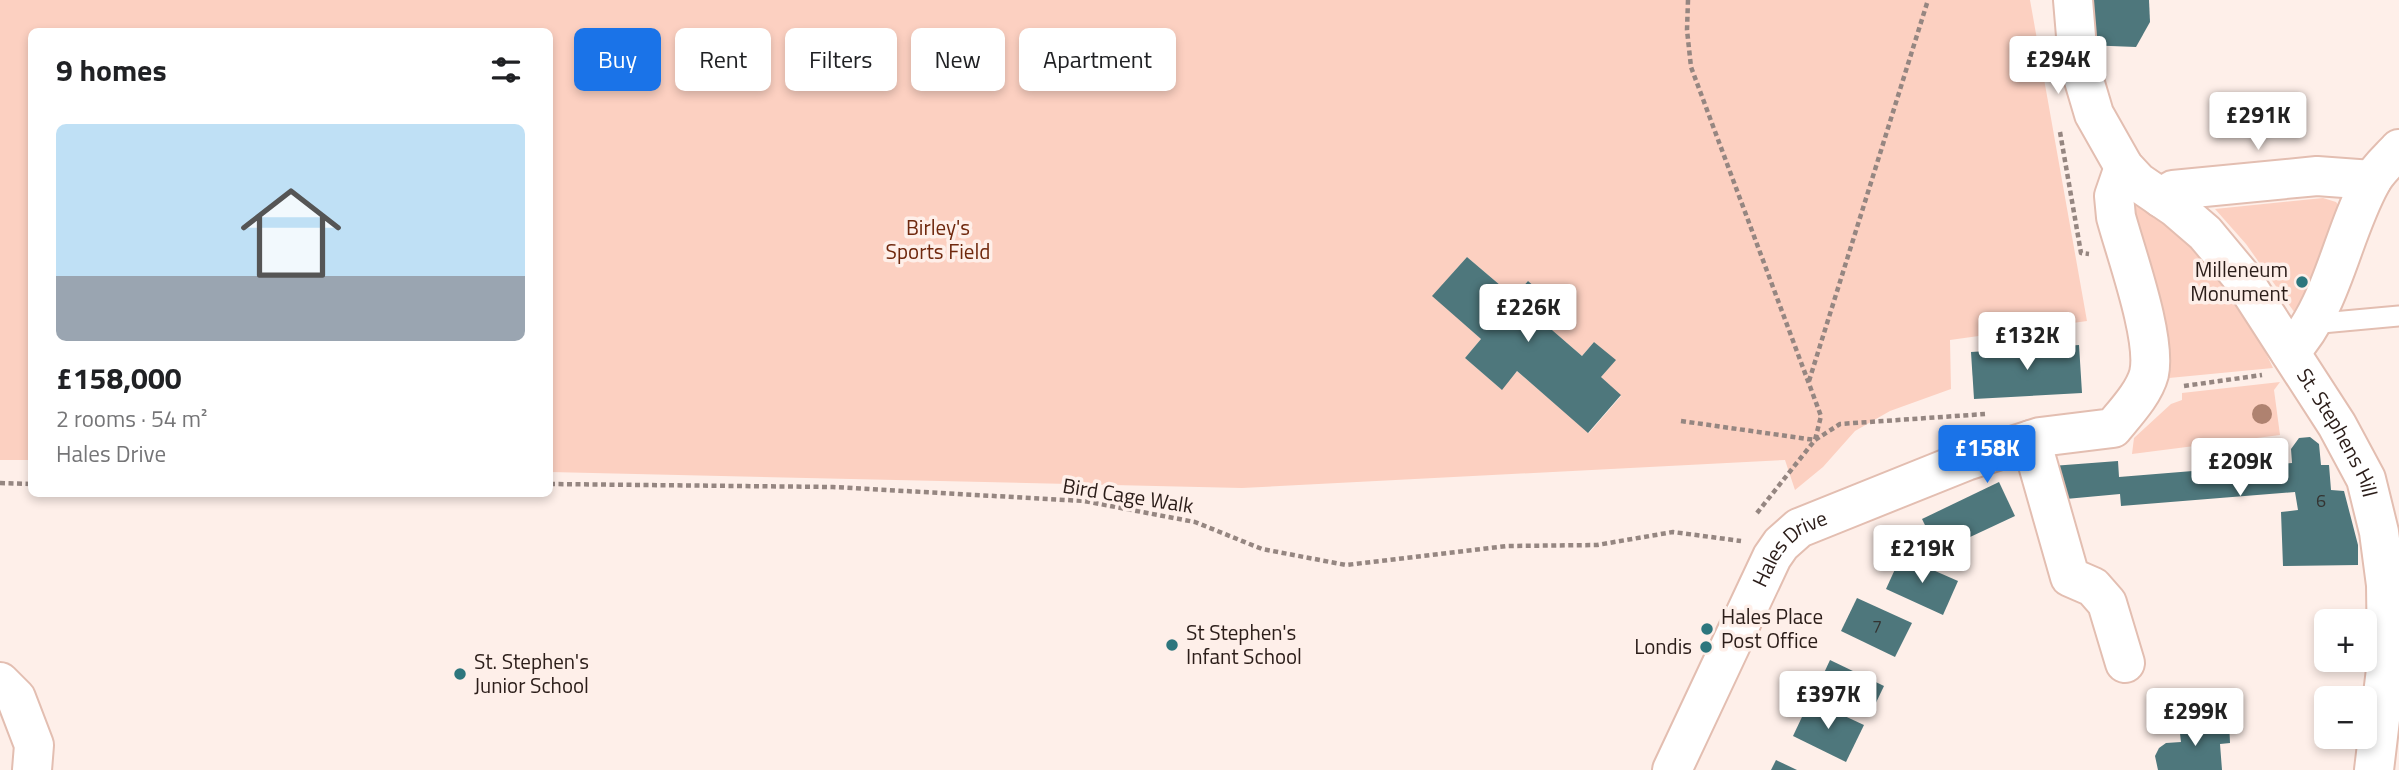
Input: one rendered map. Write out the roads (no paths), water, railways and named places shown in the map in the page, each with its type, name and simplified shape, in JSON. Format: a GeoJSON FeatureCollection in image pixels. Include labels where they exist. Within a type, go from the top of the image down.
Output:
{"type":"FeatureCollection","features":[{"type":"Feature","properties":{"kind":"street","name":"St. Stephens Hill"},"geometry":{"type":"LineString","coordinates":[[2073,0],[2078,60],[2094,114],[2124,167],[2138,182],[2205,233],[2299,347],[2366,479],[2379,532],[2393,661],[2374,770]]}},
{"type":"Feature","properties":{"kind":"street"},"geometry":{"type":"LineString","coordinates":[[2299,347],[2372,180],[2399,149]]}},
{"type":"Feature","properties":{"kind":"street","name":"Hales Drive"},"geometry":{"type":"LineString","coordinates":[[1668,769],[1772,557],[1781,544],[1799,528],[1966,461],[2031,440],[2113,428],[2141,390],[2148,375],[2150,348],[2116,217],[2114,197],[2124,167]]}},
{"type":"Feature","properties":{"kind":"street"},"geometry":{"type":"LineString","coordinates":[[2161,198],[2173,190],[2317,176],[2372,180]]}},
{"type":"Feature","properties":{"kind":"street"},"geometry":{"type":"LineString","coordinates":[[2031,440],[2070,577],[2093,587],[2107,603],[2125,663]]}},
{"type":"Feature","properties":{"kind":"street"},"geometry":{"type":"LineString","coordinates":[[0,681],[16,698],[34,744],[32,770]]}},
{"type":"Feature","properties":{"kind":"lane"},"geometry":{"type":"LineString","coordinates":[[2299,347],[2399,316]]}},
{"type":"Feature","properties":{"kind":"place","name":"Milleneum Monument"},"geometry":{"type":"Point","coordinates":[2302,282]}},
{"type":"Feature","properties":{"kind":"place","name":"Hales Place Post Office"},"geometry":{"type":"Point","coordinates":[1707,629]}},
{"type":"Feature","properties":{"kind":"place","name":"St Stephen's Infant School"},"geometry":{"type":"Point","coordinates":[1172,645]}},
{"type":"Feature","properties":{"kind":"place","name":"Londis"},"geometry":{"type":"Point","coordinates":[1706,647]}},
{"type":"Feature","properties":{"kind":"place","name":"St. Stephen's Junior School"},"geometry":{"type":"Point","coordinates":[460,674]}},
{"type":"Feature","properties":{"kind":"park label","name":"Birley's Sports Field"},"geometry":{"type":"Point","coordinates":[938,240]}}]}
